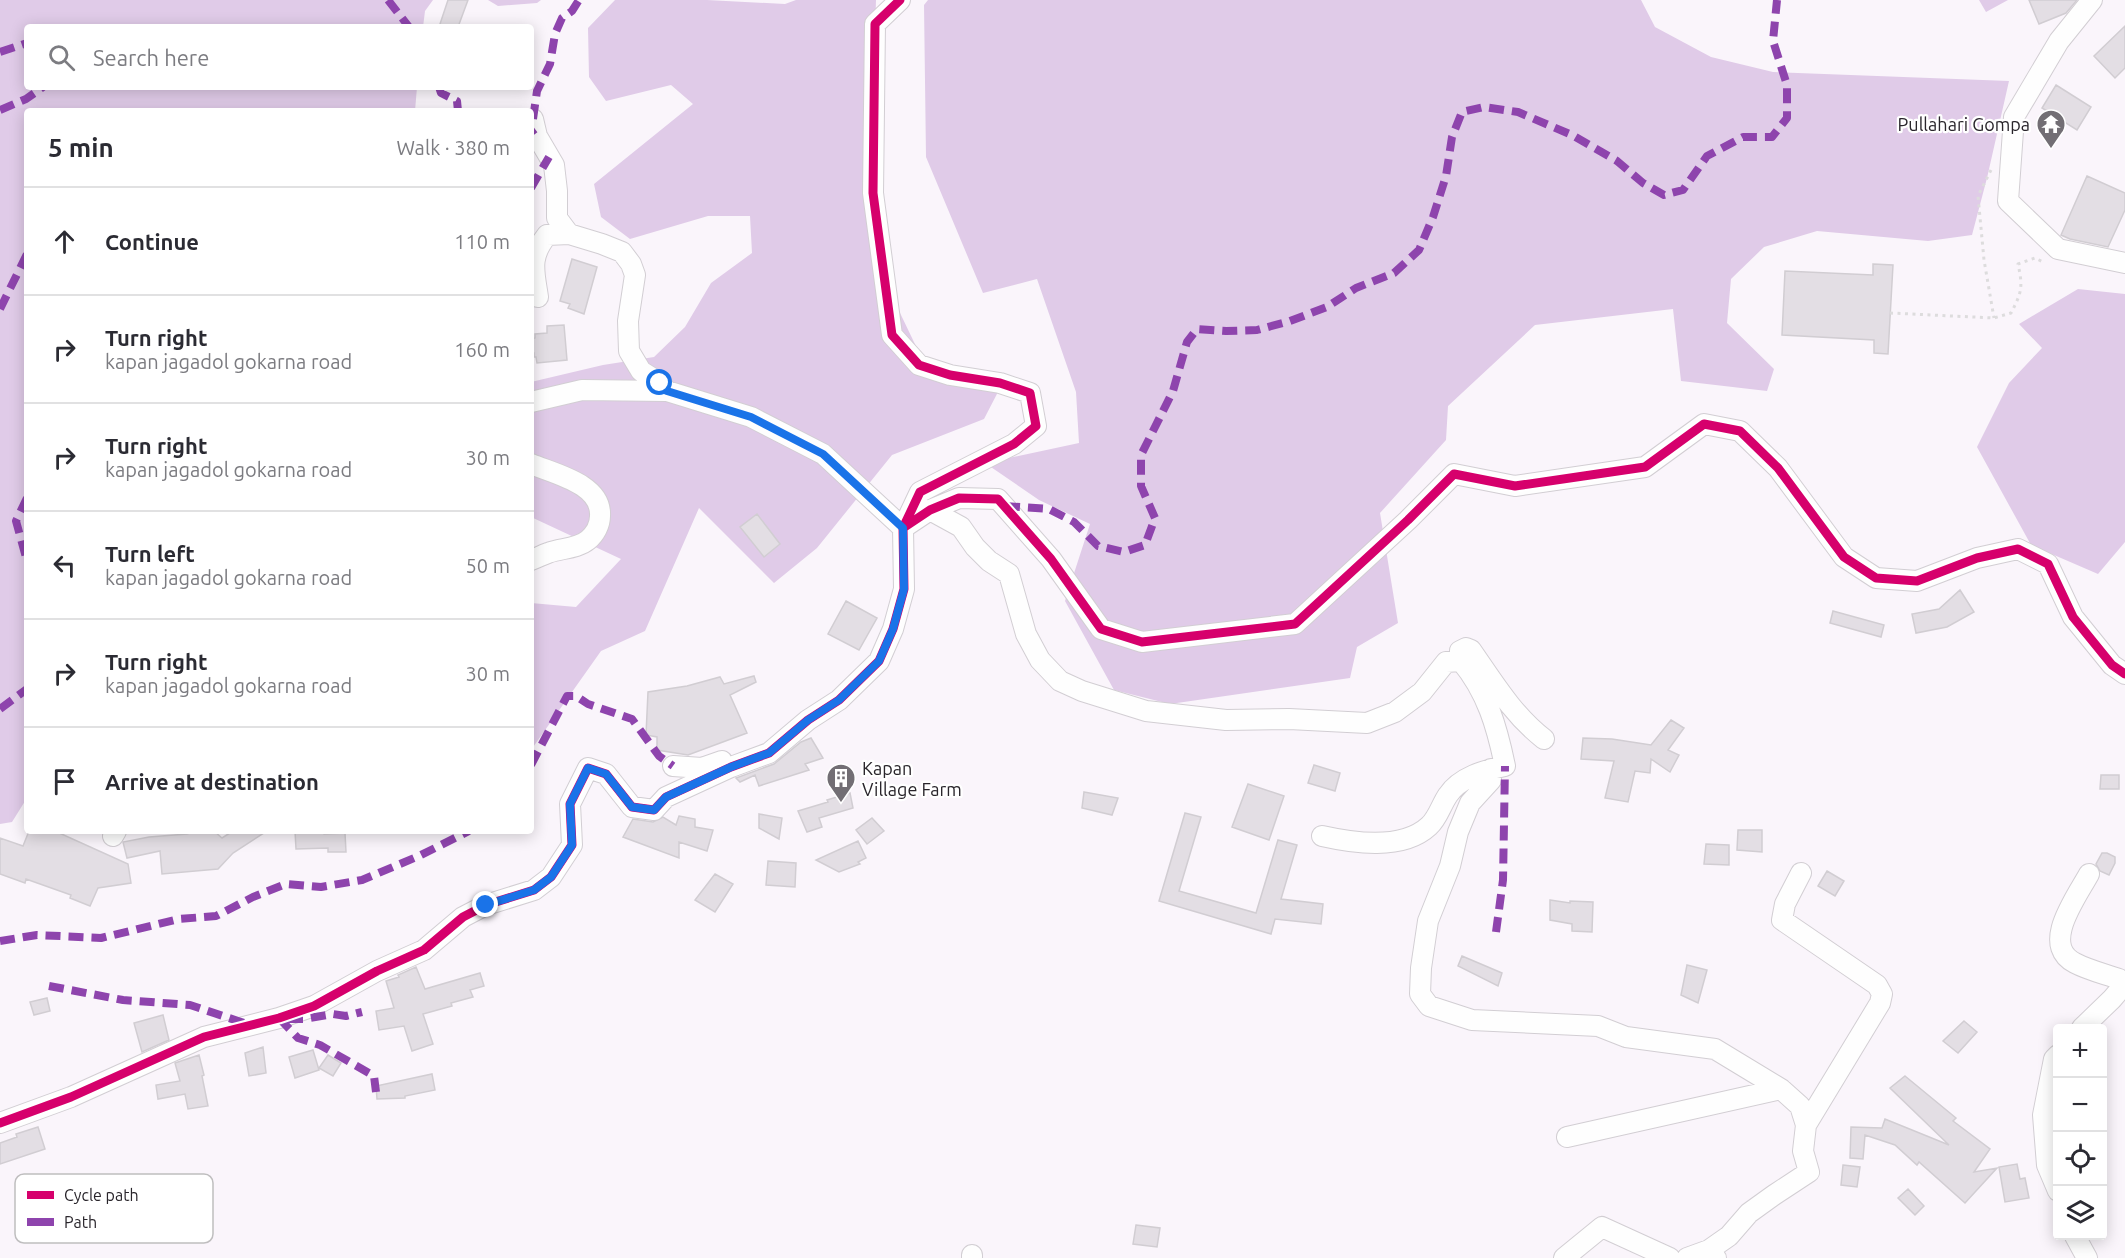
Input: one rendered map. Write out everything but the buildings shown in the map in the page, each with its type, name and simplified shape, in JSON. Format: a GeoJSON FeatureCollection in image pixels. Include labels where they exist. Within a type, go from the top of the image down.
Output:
{"type":"FeatureCollection","features":[{"type":"Feature","properties":{"kind":"street"},"geometry":{"type":"LineString","coordinates":[[0,1123],[71,1097],[204,1037],[261,1023],[314,1006],[377,971],[424,950],[463,916],[486,905],[534,890],[551,877],[572,845],[570,804],[588,768],[606,774],[632,807],[654,810],[666,797],[731,767],[769,753],[808,720],[839,700],[879,661],[893,629],[904,589],[903,528],[920,492],[1014,444],[1036,426],[1030,393],[1000,383],[950,375],[918,365],[892,335],[873,193],[875,24],[900,0]]}},
{"type":"Feature","properties":{"kind":"street"},"geometry":{"type":"LineString","coordinates":[[2092,0],[2059,41],[2014,117],[2008,201],[2058,249],[2125,263]]}},
{"type":"Feature","properties":{"kind":"street"},"geometry":{"type":"LineString","coordinates":[[534,123],[537,136],[554,165],[557,218],[568,234]]}},
{"type":"Feature","properties":{"kind":"street"},"geometry":{"type":"LineString","coordinates":[[534,262],[537,248],[547,235],[568,234],[622,252],[631,264],[635,275],[628,321],[629,351],[642,372],[660,383],[667,391]]}},
{"type":"Feature","properties":{"kind":"street"},"geometry":{"type":"LineString","coordinates":[[534,272],[538,297]]}},
{"type":"Feature","properties":{"kind":"street"},"geometry":{"type":"LineString","coordinates":[[534,401],[582,390],[667,391],[751,417],[823,454],[903,528]]}},
{"type":"Feature","properties":{"kind":"street"},"geometry":{"type":"LineString","coordinates":[[903,528],[930,510],[959,498],[998,500],[1051,559],[1101,629],[1142,642],[1295,624],[1408,520],[1454,474],[1515,486],[1645,467],[1704,424],[1740,431],[1778,468],[1844,556],[1876,578],[1917,581],[1977,558],[2018,549],[2048,564],[2073,617],[2112,665],[2125,674]]}},
{"type":"Feature","properties":{"kind":"street"},"geometry":{"type":"LineString","coordinates":[[534,465],[584,486],[598,502],[600,512],[600,523],[588,540],[579,546],[539,556]]}},
{"type":"Feature","properties":{"kind":"street"},"geometry":{"type":"LineString","coordinates":[[930,510],[961,527],[975,548],[989,561],[1009,574],[1026,634],[1040,660],[1060,681],[1082,691],[1146,711],[1226,720],[1289,718],[1367,723],[1395,712],[1422,692],[1446,662],[1461,661]]}},
{"type":"Feature","properties":{"kind":"street"},"geometry":{"type":"LineString","coordinates":[[1322,836],[1351,843],[1378,843],[1398,840],[1422,832],[1430,826],[1448,794],[1455,787],[1491,769],[1505,766],[1495,723],[1482,690],[1461,661],[1460,651],[1466,648],[1471,650],[1507,702],[1526,724],[1544,739]]}},
{"type":"Feature","properties":{"kind":"street"},"geometry":{"type":"LineString","coordinates":[[673,766],[702,768],[737,757],[774,739],[786,740]]}},
{"type":"Feature","properties":{"kind":"street"},"geometry":{"type":"LineString","coordinates":[[1491,769],[1491,780],[1470,803],[1458,832],[1450,866],[1428,921],[1421,968],[1420,994],[1429,1006],[1473,1020],[1598,1026],[1626,1037],[1715,1049],[1781,1089],[1800,1106],[1806,1125],[1803,1151],[1809,1172],[1749,1214],[1712,1254],[1687,1258]]}},
{"type":"Feature","properties":{"kind":"street"},"geometry":{"type":"LineString","coordinates":[[1801,873],[1785,904],[1782,920],[1877,985],[1881,994],[1880,1003],[1806,1125]]}},
{"type":"Feature","properties":{"kind":"street"},"geometry":{"type":"LineString","coordinates":[[2087,1024],[2124,985],[2119,979],[2073,963],[2060,948],[2059,929],[2089,874]]}},
{"type":"Feature","properties":{"kind":"street"},"geometry":{"type":"LineString","coordinates":[[2053,1064],[2043,1115],[2047,1165],[2056,1186]]}},
{"type":"Feature","properties":{"kind":"street"},"geometry":{"type":"LineString","coordinates":[[1567,1137],[1781,1089]]}},
{"type":"Feature","properties":{"kind":"street"},"geometry":{"type":"LineString","coordinates":[[1564,1258],[1602,1227],[1671,1258]]}},
{"type":"Feature","properties":{"kind":"street"},"geometry":{"type":"LineString","coordinates":[[2077,1240],[2087,1258]]}},
{"type":"Feature","properties":{"kind":"path"},"geometry":{"type":"LineString","coordinates":[[1993,166],[1978,196],[1984,260],[1994,318]]}},
{"type":"Feature","properties":{"kind":"path"},"geometry":{"type":"LineString","coordinates":[[1890,313],[1994,318],[2011,313],[2022,284],[2018,264],[2035,258],[2051,265],[2058,249]]}},
{"type":"Feature","properties":{"kind":"shaded area"},"geometry":{"type":"Polygon","coordinates":[[[0,0],[433,0],[425,11],[423,24],[24,24],[24,90],[417,90],[415,108],[24,108],[24,803],[12,822],[0,824],[0,0]]]}},
{"type":"Feature","properties":{"kind":"shaded area"},"geometry":{"type":"Polygon","coordinates":[[[488,0],[541,0],[537,3],[498,6],[488,0]]]}},
{"type":"Feature","properties":{"kind":"shaded area"},"geometry":{"type":"Polygon","coordinates":[[[615,0],[707,0],[785,4],[796,0],[876,0],[871,167],[890,292],[924,363],[999,390],[984,419],[892,455],[817,548],[774,583],[699,508],[645,631],[601,651],[534,746],[534,603],[576,607],[621,559],[534,518],[534,381],[603,365],[654,357],[685,327],[711,283],[752,253],[750,216],[708,216],[630,239],[601,217],[594,184],[693,104],[671,85],[606,101],[589,77],[588,28],[615,0]]]}},
{"type":"Feature","properties":{"kind":"shaded area"},"geometry":{"type":"Polygon","coordinates":[[[928,0],[1641,0],[1655,27],[1711,57],[1773,72],[2009,81],[1972,235],[1928,241],[1817,231],[1764,247],[1731,279],[1727,323],[1774,369],[1767,391],[1681,381],[1673,309],[1535,325],[1448,406],[1446,440],[1380,513],[1398,623],[1357,647],[1350,678],[1170,704],[1114,690],[1065,601],[1090,524],[1039,500],[985,463],[1079,443],[1076,392],[1037,279],[983,293],[926,157],[924,5],[928,0]]]}},
{"type":"Feature","properties":{"kind":"shaded area"},"geometry":{"type":"Polygon","coordinates":[[[1979,0],[2008,0],[1986,12],[1979,0]]]}},
{"type":"Feature","properties":{"kind":"shaded area"},"geometry":{"type":"Polygon","coordinates":[[[2078,289],[2125,294],[2125,542],[2098,574],[2031,545],[1977,447],[2009,383],[2042,348],[2019,324],[2078,289]]]}},
{"type":"Feature","properties":{"kind":"marked path"},"geometry":{"type":"LineString","coordinates":[[388,0],[407,24]]}},
{"type":"Feature","properties":{"kind":"marked path"},"geometry":{"type":"LineString","coordinates":[[534,112],[537,91],[550,64],[555,34],[562,18],[572,11],[579,0]]}},
{"type":"Feature","properties":{"kind":"marked path"},"geometry":{"type":"LineString","coordinates":[[1005,506],[1049,509],[1074,522],[1098,546],[1124,552],[1145,545],[1155,518],[1141,486],[1141,455],[1173,391],[1187,342],[1197,329],[1257,330],[1290,321],[1327,307],[1356,288],[1394,273],[1419,250],[1433,217],[1446,176],[1452,137],[1462,112],[1484,107],[1518,112],[1572,135],[1617,161],[1643,183],[1664,195],[1683,190],[1707,156],[1743,137],[1772,137],[1787,118],[1787,85],[1773,41],[1777,0]]}},
{"type":"Feature","properties":{"kind":"marked path"},"geometry":{"type":"LineString","coordinates":[[0,52],[24,44]]}},
{"type":"Feature","properties":{"kind":"marked path"},"geometry":{"type":"LineString","coordinates":[[0,110],[26,99],[39,90]]}},
{"type":"Feature","properties":{"kind":"marked path"},"geometry":{"type":"LineString","coordinates":[[440,90],[441,93],[457,101],[458,108]]}},
{"type":"Feature","properties":{"kind":"marked path"},"geometry":{"type":"LineString","coordinates":[[534,183],[549,157]]}},
{"type":"Feature","properties":{"kind":"marked path"},"geometry":{"type":"LineString","coordinates":[[0,309],[24,260]]}},
{"type":"Feature","properties":{"kind":"marked path"},"geometry":{"type":"LineString","coordinates":[[24,504],[16,521],[24,550]]}},
{"type":"Feature","properties":{"kind":"marked path"},"geometry":{"type":"LineString","coordinates":[[0,709],[24,691]]}},
{"type":"Feature","properties":{"kind":"marked path"},"geometry":{"type":"LineString","coordinates":[[534,759],[567,696],[576,696],[588,704],[632,719],[659,756],[673,766]]}},
{"type":"Feature","properties":{"kind":"marked path"},"geometry":{"type":"LineString","coordinates":[[1496,932],[1503,880],[1505,766]]}},
{"type":"Feature","properties":{"kind":"marked path"},"geometry":{"type":"LineString","coordinates":[[0,941],[37,935],[101,938],[179,919],[216,916],[253,897],[286,884],[321,887],[362,880],[463,834]]}},
{"type":"Feature","properties":{"kind":"marked path"},"geometry":{"type":"LineString","coordinates":[[49,986],[123,1000],[190,1005],[250,1025]]}},
{"type":"Feature","properties":{"kind":"marked path"},"geometry":{"type":"LineString","coordinates":[[288,1019],[333,1014],[346,1016],[362,1012]]}},
{"type":"Feature","properties":{"kind":"marked path"},"geometry":{"type":"LineString","coordinates":[[279,1018],[298,1038],[320,1045],[374,1076],[376,1092]]}},
{"type":"Feature","properties":{"kind":"cycle path"},"geometry":{"type":"LineString","coordinates":[[0,1123],[71,1097],[204,1037],[279,1018],[314,1006],[377,971],[424,950],[463,917],[486,905],[534,890],[551,877],[572,845],[570,804],[588,768],[606,774],[632,807],[654,810],[666,797],[731,767],[769,753],[808,720],[839,700],[879,661],[893,629],[904,589],[903,528],[920,492],[1014,444],[1036,426],[1030,393],[1000,383],[950,375],[919,365],[892,335],[873,193],[875,24],[900,0]]}},
{"type":"Feature","properties":{"kind":"cycle path"},"geometry":{"type":"LineString","coordinates":[[903,528],[930,510],[959,498],[998,499],[1051,559],[1101,629],[1142,642],[1295,624],[1408,520],[1454,474],[1515,486],[1645,467],[1704,424],[1740,431],[1778,468],[1844,557],[1876,578],[1917,581],[1977,558],[2018,549],[2048,564],[2073,617],[2112,665],[2125,674]]}},
{"type":"Feature","properties":{"kind":"place","name":"Pullahari Gompa"},"geometry":{"type":"Point","coordinates":[2051,150]}},
{"type":"Feature","properties":{"kind":"place","name":"Kapan Village Farm"},"geometry":{"type":"Point","coordinates":[841,804]}},
{"type":"Feature","properties":{"kind":"route"},"geometry":{"type":"LineString","coordinates":[[486,905],[534,890],[551,877],[572,845],[570,804],[588,768],[606,774],[632,807],[654,810],[666,797],[731,767],[769,753],[808,720],[839,700],[879,661],[893,629],[904,589],[903,528],[823,454],[751,417],[667,391],[660,383]]}}]}
